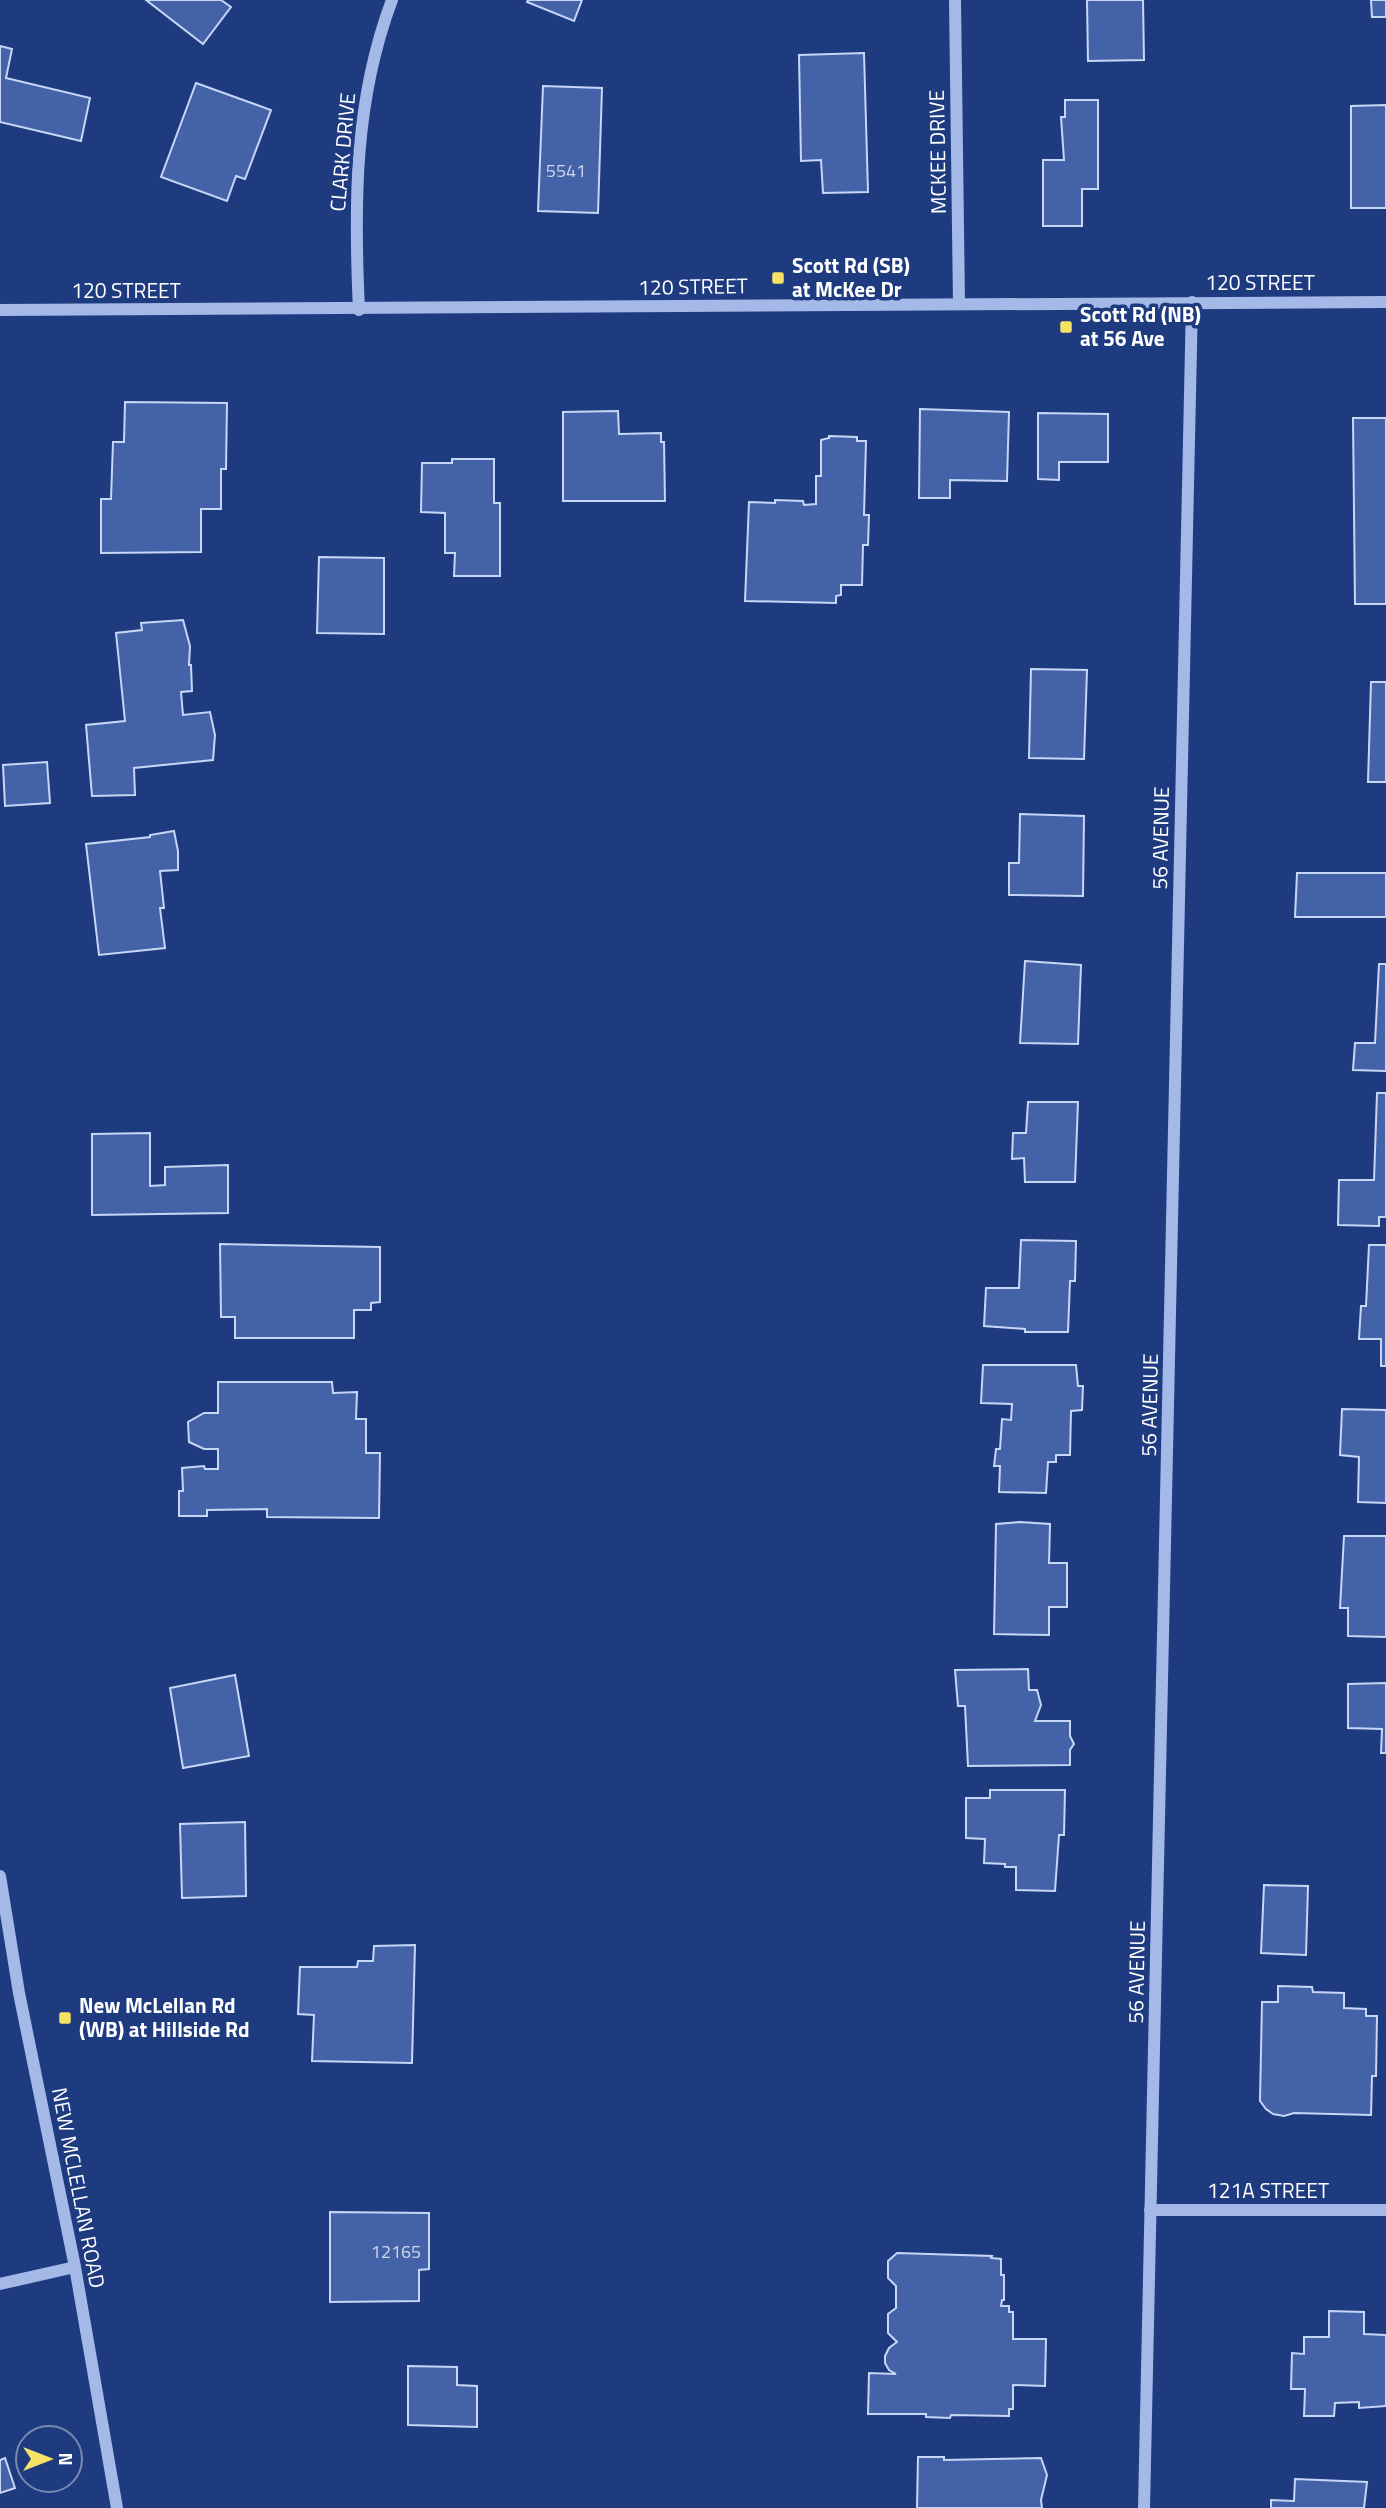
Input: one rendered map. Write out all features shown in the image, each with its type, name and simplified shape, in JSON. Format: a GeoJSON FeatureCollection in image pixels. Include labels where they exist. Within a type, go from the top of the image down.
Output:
{"type":"FeatureCollection","features":[{"type":"Feature","properties":{"kind":"street","name":"CLARK DRIVE"},"geometry":{"type":"LineString","coordinates":[[359,310],[356,199],[364,97],[392,0]]}},
{"type":"Feature","properties":{"kind":"street","name":"MCKEE DRIVE"},"geometry":{"type":"LineString","coordinates":[[955,0],[959,304]]}},
{"type":"Feature","properties":{"kind":"street","name":"56 AVENUE"},"geometry":{"type":"LineString","coordinates":[[1144,2508],[1192,302]]}},
{"type":"Feature","properties":{"kind":"street","name":"120 STREET"},"geometry":{"type":"LineString","coordinates":[[0,310],[1386,302]]}},
{"type":"Feature","properties":{"kind":"street","name":"NEW MCLELLAN ROAD"},"geometry":{"type":"LineString","coordinates":[[0,1876],[19,1993],[75,2267],[117,2508]]}},
{"type":"Feature","properties":{"kind":"street","name":"121A STREET"},"geometry":{"type":"LineString","coordinates":[[1150,2210],[1386,2210]]}},
{"type":"Feature","properties":{"kind":"street"},"geometry":{"type":"LineString","coordinates":[[0,2284],[75,2267]]}},
{"type":"Feature","properties":{"kind":"building"},"geometry":{"type":"Polygon","coordinates":[[[146,0],[221,0],[231,7],[203,44],[146,0]]]}},
{"type":"Feature","properties":{"kind":"building"},"geometry":{"type":"Polygon","coordinates":[[[582,0],[574,21],[527,2],[582,0]]]}},
{"type":"Feature","properties":{"kind":"building"},"geometry":{"type":"Polygon","coordinates":[[[1087,0],[1143,0],[1144,60],[1088,61],[1087,0]]]}},
{"type":"Feature","properties":{"kind":"building"},"geometry":{"type":"Polygon","coordinates":[[[1371,0],[1386,0],[1386,17],[1372,17],[1371,0]]]}},
{"type":"Feature","properties":{"kind":"building"},"geometry":{"type":"Polygon","coordinates":[[[0,46],[12,49],[6,78],[90,98],[81,141],[0,122],[0,46]]]}},
{"type":"Feature","properties":{"kind":"building"},"geometry":{"type":"Polygon","coordinates":[[[864,53],[868,192],[823,193],[821,160],[801,161],[799,55],[864,53]]]}},
{"type":"Feature","properties":{"kind":"building"},"geometry":{"type":"Polygon","coordinates":[[[196,83],[271,110],[245,179],[236,176],[227,201],[161,177],[196,83]]]}},
{"type":"Feature","properties":{"kind":"building"},"geometry":{"type":"Polygon","coordinates":[[[543,86],[602,88],[598,213],[538,211],[543,86]]]}},
{"type":"Feature","properties":{"kind":"building"},"geometry":{"type":"Polygon","coordinates":[[[1065,100],[1098,100],[1098,189],[1082,189],[1082,226],[1043,226],[1043,160],[1064,160],[1061,117],[1065,117],[1065,100]]]}},
{"type":"Feature","properties":{"kind":"building"},"geometry":{"type":"Polygon","coordinates":[[[1386,105],[1386,208],[1351,208],[1351,106],[1386,105]]]}},
{"type":"Feature","properties":{"kind":"building"},"geometry":{"type":"Polygon","coordinates":[[[125,402],[227,403],[226,469],[221,469],[221,509],[201,509],[201,552],[101,553],[101,499],[111,499],[113,442],[124,442],[125,402]]]}},
{"type":"Feature","properties":{"kind":"building"},"geometry":{"type":"Polygon","coordinates":[[[920,409],[1009,412],[1007,481],[950,480],[950,498],[919,498],[920,409]]]}},
{"type":"Feature","properties":{"kind":"building"},"geometry":{"type":"Polygon","coordinates":[[[618,411],[619,434],[661,433],[661,442],[664,442],[665,501],[563,501],[563,412],[618,411]]]}},
{"type":"Feature","properties":{"kind":"building"},"geometry":{"type":"Polygon","coordinates":[[[1038,413],[1108,414],[1108,462],[1059,462],[1059,480],[1038,479],[1038,413]]]}},
{"type":"Feature","properties":{"kind":"building"},"geometry":{"type":"Polygon","coordinates":[[[1353,418],[1386,418],[1386,604],[1355,604],[1353,418]]]}},
{"type":"Feature","properties":{"kind":"building"},"geometry":{"type":"Polygon","coordinates":[[[829,436],[857,437],[857,441],[866,441],[864,515],[869,515],[868,545],[863,545],[862,585],[841,585],[841,595],[836,596],[836,603],[745,601],[749,502],[775,503],[775,500],[803,501],[804,505],[816,504],[816,476],[821,476],[821,440],[829,436]]]}},
{"type":"Feature","properties":{"kind":"building"},"geometry":{"type":"Polygon","coordinates":[[[452,459],[494,459],[494,503],[500,503],[500,576],[454,576],[455,553],[445,553],[445,513],[421,512],[422,463],[452,463],[452,459]]]}},
{"type":"Feature","properties":{"kind":"building"},"geometry":{"type":"Polygon","coordinates":[[[319,557],[384,558],[384,634],[317,633],[319,557]]]}},
{"type":"Feature","properties":{"kind":"building"},"geometry":{"type":"Polygon","coordinates":[[[183,620],[190,646],[192,691],[181,692],[183,715],[210,712],[215,735],[213,760],[134,768],[135,795],[92,796],[86,725],[125,721],[116,633],[142,630],[141,623],[183,620]]]}},
{"type":"Feature","properties":{"kind":"building"},"geometry":{"type":"Polygon","coordinates":[[[1031,669],[1087,670],[1084,759],[1029,758],[1031,669]]]}},
{"type":"Feature","properties":{"kind":"building"},"geometry":{"type":"Polygon","coordinates":[[[1371,682],[1386,682],[1386,782],[1368,782],[1371,682]]]}},
{"type":"Feature","properties":{"kind":"building"},"geometry":{"type":"Polygon","coordinates":[[[47,762],[50,803],[5,806],[3,765],[47,762]]]}},
{"type":"Feature","properties":{"kind":"building"},"geometry":{"type":"Polygon","coordinates":[[[1020,814],[1084,816],[1083,896],[1009,895],[1009,863],[1019,863],[1020,814]]]}},
{"type":"Feature","properties":{"kind":"building"},"geometry":{"type":"Polygon","coordinates":[[[174,831],[178,870],[160,871],[164,908],[160,908],[165,948],[99,955],[86,844],[150,837],[174,831]]]}},
{"type":"Feature","properties":{"kind":"building"},"geometry":{"type":"Polygon","coordinates":[[[1297,873],[1386,873],[1386,917],[1295,917],[1297,873]]]}},
{"type":"Feature","properties":{"kind":"building"},"geometry":{"type":"Polygon","coordinates":[[[1025,961],[1081,965],[1078,1044],[1020,1043],[1025,961]]]}},
{"type":"Feature","properties":{"kind":"building"},"geometry":{"type":"Polygon","coordinates":[[[1379,964],[1386,964],[1386,1071],[1353,1070],[1355,1043],[1375,1043],[1379,964]]]}},
{"type":"Feature","properties":{"kind":"building"},"geometry":{"type":"Polygon","coordinates":[[[1377,1093],[1386,1093],[1386,1217],[1379,1217],[1379,1226],[1338,1225],[1339,1180],[1374,1180],[1377,1093]]]}},
{"type":"Feature","properties":{"kind":"building"},"geometry":{"type":"Polygon","coordinates":[[[1028,1102],[1078,1102],[1075,1182],[1025,1182],[1024,1158],[1012,1159],[1013,1133],[1026,1133],[1028,1102]]]}},
{"type":"Feature","properties":{"kind":"building"},"geometry":{"type":"Polygon","coordinates":[[[150,1133],[150,1186],[165,1185],[165,1167],[228,1165],[228,1213],[92,1215],[92,1134],[150,1133]]]}},
{"type":"Feature","properties":{"kind":"building"},"geometry":{"type":"Polygon","coordinates":[[[1021,1240],[1076,1241],[1075,1281],[1070,1281],[1068,1332],[1025,1332],[1025,1329],[984,1326],[986,1288],[1019,1288],[1021,1240]]]}},
{"type":"Feature","properties":{"kind":"building"},"geometry":{"type":"Polygon","coordinates":[[[220,1244],[380,1247],[380,1302],[371,1303],[371,1310],[354,1310],[354,1338],[235,1338],[235,1317],[221,1317],[220,1244]]]}},
{"type":"Feature","properties":{"kind":"building"},"geometry":{"type":"Polygon","coordinates":[[[1369,1245],[1386,1245],[1386,1366],[1381,1366],[1381,1339],[1359,1339],[1361,1306],[1366,1306],[1369,1245]]]}},
{"type":"Feature","properties":{"kind":"building"},"geometry":{"type":"Polygon","coordinates":[[[983,1365],[1076,1365],[1078,1386],[1083,1386],[1082,1410],[1071,1411],[1070,1455],[1056,1455],[1056,1462],[1048,1462],[1046,1493],[999,1492],[1000,1466],[994,1466],[996,1449],[1000,1449],[1002,1419],[1011,1420],[1012,1404],[981,1403],[983,1365]]]}},
{"type":"Feature","properties":{"kind":"building"},"geometry":{"type":"Polygon","coordinates":[[[218,1382],[332,1382],[333,1393],[357,1392],[356,1419],[366,1419],[366,1453],[380,1453],[379,1518],[267,1517],[267,1509],[207,1510],[207,1516],[179,1516],[179,1491],[183,1491],[182,1468],[204,1466],[205,1469],[218,1469],[218,1449],[204,1449],[189,1442],[188,1422],[204,1413],[218,1413],[218,1382]]]}},
{"type":"Feature","properties":{"kind":"building"},"geometry":{"type":"Polygon","coordinates":[[[1342,1409],[1386,1410],[1386,1503],[1358,1502],[1359,1457],[1340,1455],[1342,1409]]]}},
{"type":"Feature","properties":{"kind":"building"},"geometry":{"type":"Polygon","coordinates":[[[996,1524],[1050,1524],[1049,1563],[1067,1563],[1067,1607],[1049,1607],[1049,1635],[994,1634],[996,1524]]]}},
{"type":"Feature","properties":{"kind":"building"},"geometry":{"type":"Polygon","coordinates":[[[1344,1536],[1386,1536],[1386,1637],[1348,1636],[1348,1608],[1340,1608],[1344,1536]]]}},
{"type":"Feature","properties":{"kind":"building"},"geometry":{"type":"Polygon","coordinates":[[[1028,1669],[1029,1690],[1037,1690],[1041,1705],[1035,1721],[1070,1721],[1070,1736],[1074,1744],[1070,1750],[1070,1765],[968,1766],[965,1706],[958,1706],[955,1670],[1028,1669]]]}},
{"type":"Feature","properties":{"kind":"building"},"geometry":{"type":"Polygon","coordinates":[[[235,1675],[249,1756],[183,1768],[170,1688],[235,1675]]]}},
{"type":"Feature","properties":{"kind":"building"},"geometry":{"type":"Polygon","coordinates":[[[1386,1683],[1386,1753],[1381,1753],[1382,1729],[1348,1728],[1348,1684],[1386,1683]]]}},
{"type":"Feature","properties":{"kind":"building"},"geometry":{"type":"Polygon","coordinates":[[[990,1790],[1065,1790],[1064,1835],[1059,1835],[1055,1891],[1016,1890],[1016,1867],[984,1863],[985,1839],[966,1838],[966,1798],[990,1798],[990,1790]]]}},
{"type":"Feature","properties":{"kind":"building"},"geometry":{"type":"Polygon","coordinates":[[[245,1822],[246,1896],[182,1898],[180,1824],[245,1822]]]}},
{"type":"Feature","properties":{"kind":"building"},"geometry":{"type":"Polygon","coordinates":[[[1264,1885],[1308,1886],[1306,1955],[1261,1953],[1264,1885]]]}},
{"type":"Feature","properties":{"kind":"building"},"geometry":{"type":"Polygon","coordinates":[[[415,1945],[412,2063],[312,2061],[314,2015],[298,2014],[300,1967],[357,1967],[358,1961],[373,1961],[374,1946],[415,1945]]]}},
{"type":"Feature","properties":{"kind":"building"},"geometry":{"type":"Polygon","coordinates":[[[1278,1986],[1312,1987],[1313,1992],[1344,1993],[1344,2008],[1366,2009],[1366,2016],[1377,2016],[1376,2076],[1372,2076],[1371,2115],[1294,2113],[1284,2116],[1273,2114],[1260,2101],[1262,2002],[1278,2002],[1278,1986]]]}},
{"type":"Feature","properties":{"kind":"building"},"geometry":{"type":"Polygon","coordinates":[[[330,2212],[429,2213],[429,2269],[419,2270],[419,2301],[330,2302],[330,2212]]]}},
{"type":"Feature","properties":{"kind":"building"},"geometry":{"type":"Polygon","coordinates":[[[897,2253],[992,2256],[991,2258],[1001,2259],[1004,2300],[1001,2306],[1009,2306],[1009,2312],[1013,2312],[1013,2339],[1046,2339],[1045,2386],[1013,2385],[1013,2409],[1009,2409],[1009,2416],[951,2415],[950,2418],[926,2417],[926,2414],[868,2414],[869,2373],[896,2374],[889,2370],[885,2356],[889,2348],[897,2342],[888,2333],[888,2314],[896,2308],[896,2286],[888,2278],[888,2261],[897,2253]]]}},
{"type":"Feature","properties":{"kind":"building"},"geometry":{"type":"Polygon","coordinates":[[[1329,2311],[1364,2312],[1364,2334],[1386,2335],[1386,2406],[1359,2408],[1359,2402],[1335,2403],[1334,2416],[1304,2416],[1305,2389],[1291,2389],[1292,2353],[1304,2354],[1304,2337],[1329,2337],[1329,2311]]]}},
{"type":"Feature","properties":{"kind":"building"},"geometry":{"type":"Polygon","coordinates":[[[408,2366],[457,2367],[457,2385],[477,2386],[477,2427],[408,2425],[408,2366]]]}},
{"type":"Feature","properties":{"kind":"building"},"geometry":{"type":"Polygon","coordinates":[[[918,2457],[944,2457],[944,2460],[1041,2458],[1047,2475],[1041,2500],[1042,2508],[917,2508],[918,2457]]]}},
{"type":"Feature","properties":{"kind":"building"},"geometry":{"type":"Polygon","coordinates":[[[5,2458],[14,2488],[0,2493],[0,2460],[5,2458]]]}},
{"type":"Feature","properties":{"kind":"building"},"geometry":{"type":"Polygon","coordinates":[[[1295,2479],[1367,2482],[1364,2508],[1271,2508],[1271,2500],[1294,2501],[1295,2479]]]}},
{"type":"Feature","properties":{"kind":"place","name":"Scott Rd (SB) at McKee Dr"},"geometry":{"type":"Point","coordinates":[778,278]}},
{"type":"Feature","properties":{"kind":"place","name":"Scott Rd (NB) at 56 Ave"},"geometry":{"type":"Point","coordinates":[1066,327]}},
{"type":"Feature","properties":{"kind":"place","name":"New McLellan Rd (WB) at Hillside Rd"},"geometry":{"type":"Point","coordinates":[65,2018]}}]}
